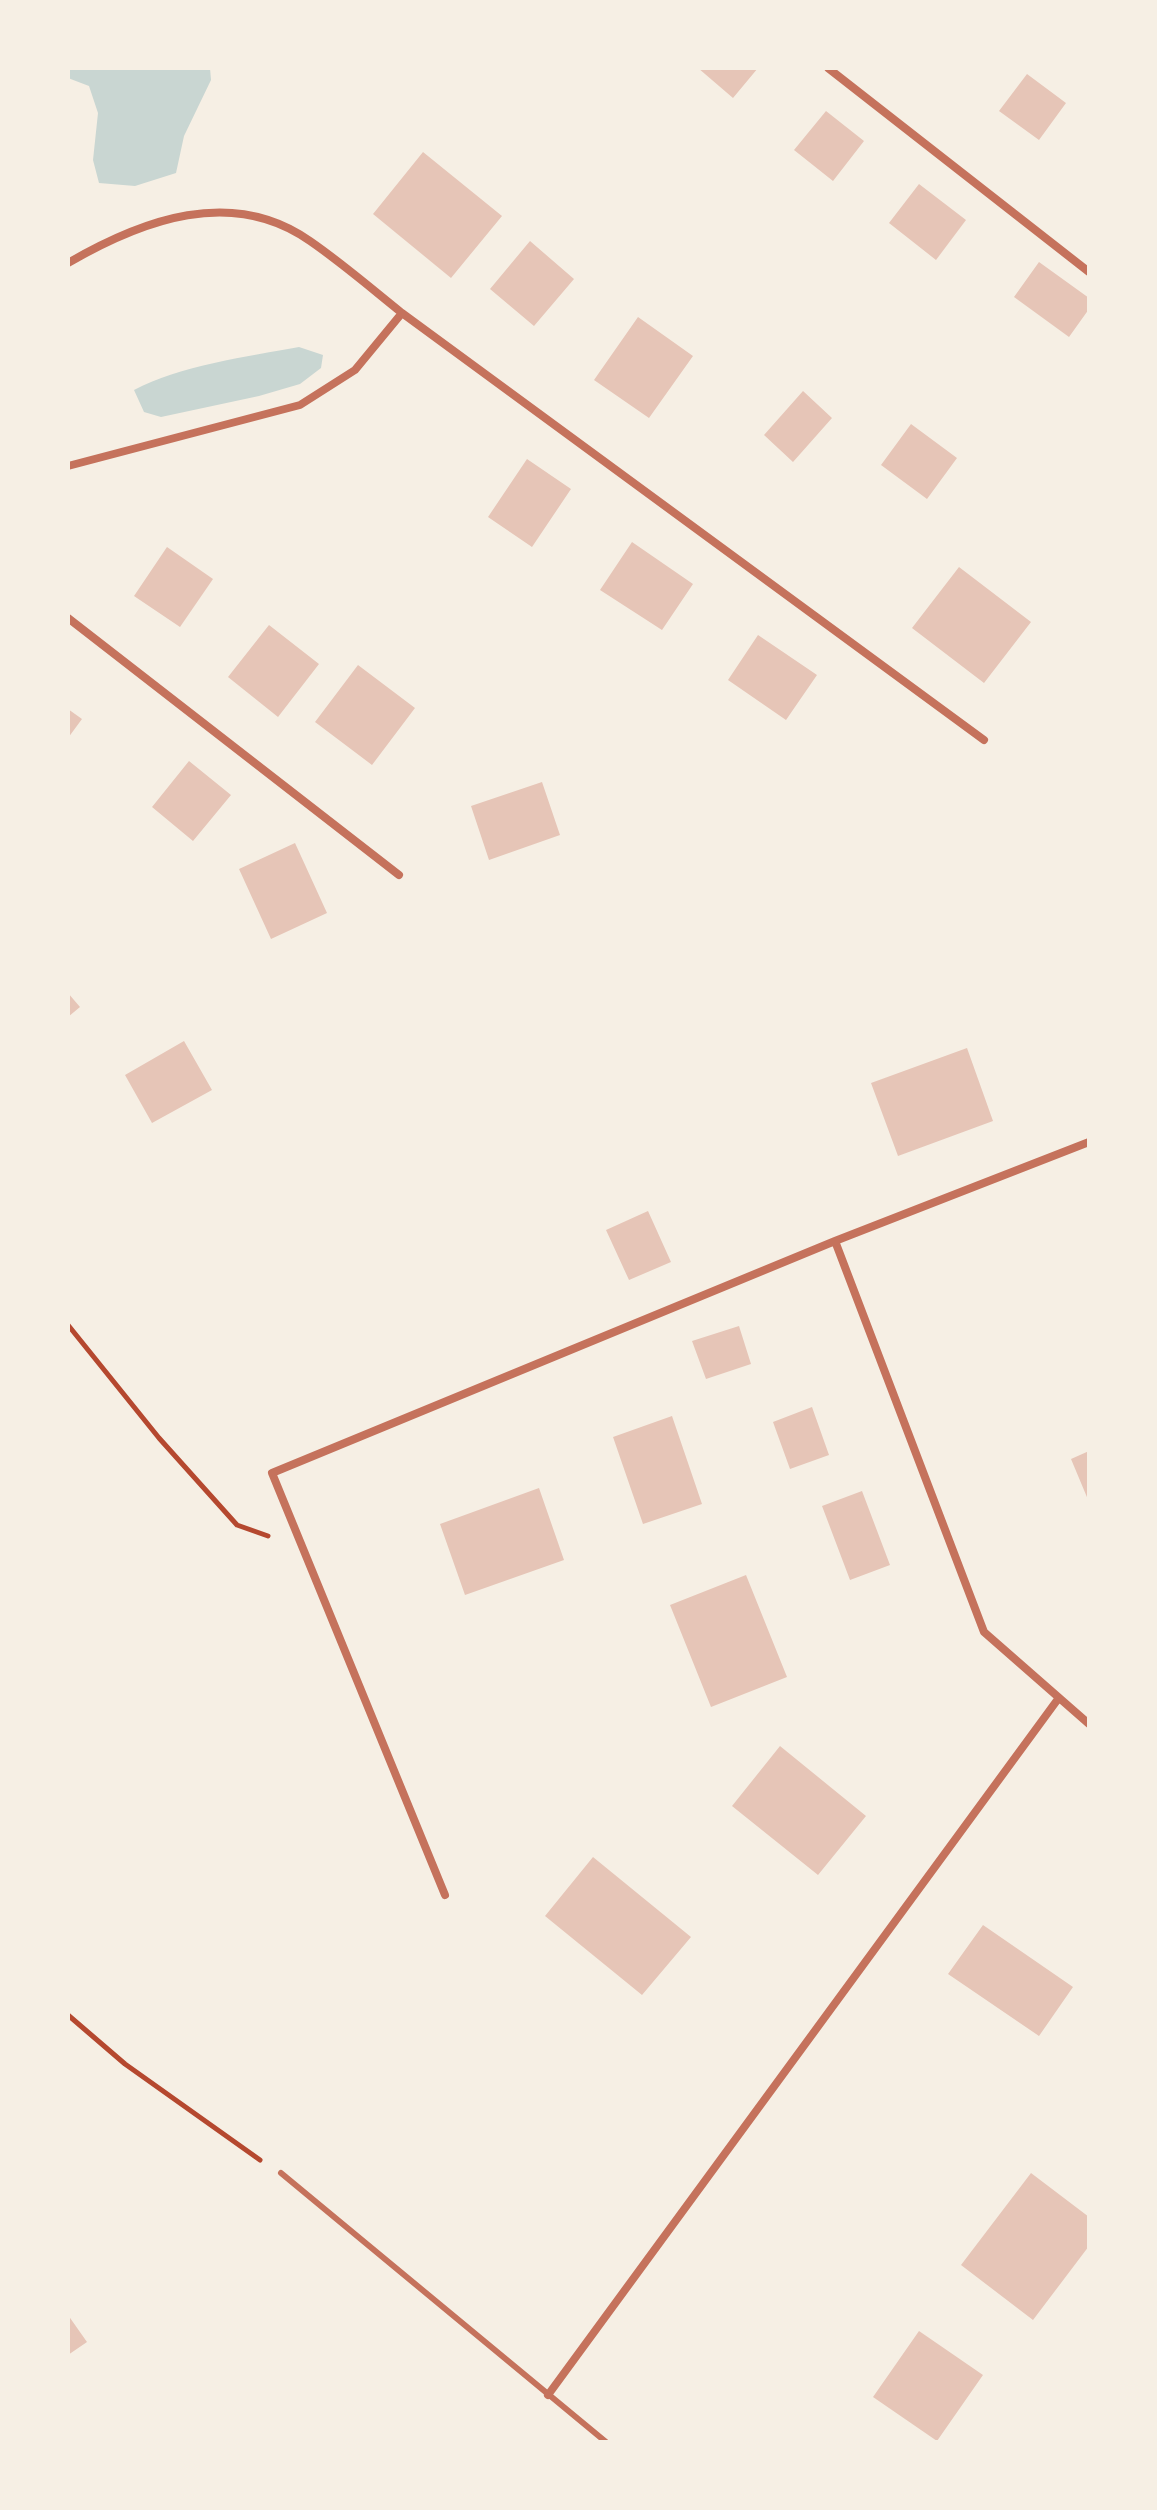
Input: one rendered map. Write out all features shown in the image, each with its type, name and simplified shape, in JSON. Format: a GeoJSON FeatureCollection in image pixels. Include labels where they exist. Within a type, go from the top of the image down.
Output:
{"type":"FeatureCollection","features":[{"type":"Feature","properties":{"kind":"street"},"geometry":{"type":"LineString","coordinates":[[828,68],[1089,272]]}},
{"type":"Feature","properties":{"kind":"street"},"geometry":{"type":"LineString","coordinates":[[68,263],[116,235],[190,212],[260,217],[308,239],[402,313],[984,740]]}},
{"type":"Feature","properties":{"kind":"street"},"geometry":{"type":"LineString","coordinates":[[68,466],[300,405],[355,370],[402,313]]}},
{"type":"Feature","properties":{"kind":"street"},"geometry":{"type":"LineString","coordinates":[[68,618],[399,875]]}},
{"type":"Feature","properties":{"kind":"street"},"geometry":{"type":"LineString","coordinates":[[445,1895],[272,1473],[835,1241],[1089,1142]]}},
{"type":"Feature","properties":{"kind":"street"},"geometry":{"type":"LineString","coordinates":[[835,1241],[984,1632],[1089,1724]]}},
{"type":"Feature","properties":{"kind":"street"},"geometry":{"type":"LineString","coordinates":[[548,2395],[1058,1699]]}},
{"type":"Feature","properties":{"kind":"lane"},"geometry":{"type":"LineString","coordinates":[[281,2173],[606,2442]]}},
{"type":"Feature","properties":{"kind":"path"},"geometry":{"type":"LineString","coordinates":[[68,1325],[159,1438],[237,1525],[303,1549]]}},
{"type":"Feature","properties":{"kind":"path"},"geometry":{"type":"LineString","coordinates":[[68,2015],[125,2064],[281,2173]]}},
{"type":"Feature","properties":{"kind":"shaded area"},"geometry":{"type":"Polygon","coordinates":[[[68,68],[210,68],[211,80],[184,136],[176,173],[135,186],[99,183],[93,160],[98,113],[89,86],[68,78],[68,68]]]}},
{"type":"Feature","properties":{"kind":"shaded area"},"geometry":{"type":"Polygon","coordinates":[[[299,347],[323,355],[321,368],[300,384],[259,396],[161,417],[144,412],[134,390],[192,368],[299,347]]]}},
{"type":"Feature","properties":{"kind":"building"},"geometry":{"type":"Polygon","coordinates":[[[698,68],[758,68],[733,98],[698,68]]]}},
{"type":"Feature","properties":{"kind":"building"},"geometry":{"type":"Polygon","coordinates":[[[1027,74],[1066,103],[1039,140],[999,111],[1027,74]]]}},
{"type":"Feature","properties":{"kind":"building"},"geometry":{"type":"Polygon","coordinates":[[[826,111],[864,141],[833,181],[794,150],[826,111]]]}},
{"type":"Feature","properties":{"kind":"building"},"geometry":{"type":"Polygon","coordinates":[[[423,152],[502,216],[451,278],[373,214],[423,152]]]}},
{"type":"Feature","properties":{"kind":"building"},"geometry":{"type":"Polygon","coordinates":[[[919,184],[966,220],[936,260],[889,223],[919,184]]]}},
{"type":"Feature","properties":{"kind":"building"},"geometry":{"type":"Polygon","coordinates":[[[530,241],[574,279],[534,326],[490,289],[530,241]]]}},
{"type":"Feature","properties":{"kind":"building"},"geometry":{"type":"Polygon","coordinates":[[[1039,262],[1089,298],[1089,309],[1069,337],[1014,297],[1039,262]]]}},
{"type":"Feature","properties":{"kind":"building"},"geometry":{"type":"Polygon","coordinates":[[[638,317],[693,356],[649,418],[594,380],[638,317]]]}},
{"type":"Feature","properties":{"kind":"building"},"geometry":{"type":"Polygon","coordinates":[[[803,391],[832,418],[793,462],[764,435],[803,391]]]}},
{"type":"Feature","properties":{"kind":"building"},"geometry":{"type":"Polygon","coordinates":[[[911,424],[957,458],[927,499],[881,465],[911,424]]]}},
{"type":"Feature","properties":{"kind":"building"},"geometry":{"type":"Polygon","coordinates":[[[527,459],[571,489],[532,547],[488,517],[527,459]]]}},
{"type":"Feature","properties":{"kind":"building"},"geometry":{"type":"Polygon","coordinates":[[[632,542],[693,584],[662,630],[600,590],[632,542]]]}},
{"type":"Feature","properties":{"kind":"building"},"geometry":{"type":"Polygon","coordinates":[[[167,547],[213,579],[180,627],[134,596],[167,547]]]}},
{"type":"Feature","properties":{"kind":"building"},"geometry":{"type":"Polygon","coordinates":[[[959,567],[1031,622],[984,683],[912,628],[959,567]]]}},
{"type":"Feature","properties":{"kind":"building"},"geometry":{"type":"Polygon","coordinates":[[[269,625],[319,664],[278,717],[228,677],[269,625]]]}},
{"type":"Feature","properties":{"kind":"building"},"geometry":{"type":"Polygon","coordinates":[[[758,635],[817,675],[786,720],[728,680],[758,635]]]}},
{"type":"Feature","properties":{"kind":"building"},"geometry":{"type":"Polygon","coordinates":[[[358,665],[415,708],[372,765],[315,722],[358,665]]]}},
{"type":"Feature","properties":{"kind":"building"},"geometry":{"type":"Polygon","coordinates":[[[68,709],[82,719],[68,738],[68,709]]]}},
{"type":"Feature","properties":{"kind":"building"},"geometry":{"type":"Polygon","coordinates":[[[189,761],[231,795],[193,841],[152,807],[189,761]]]}},
{"type":"Feature","properties":{"kind":"building"},"geometry":{"type":"Polygon","coordinates":[[[542,782],[560,835],[489,860],[471,806],[542,782]]]}},
{"type":"Feature","properties":{"kind":"building"},"geometry":{"type":"Polygon","coordinates":[[[295,843],[327,913],[271,939],[239,869],[295,843]]]}},
{"type":"Feature","properties":{"kind":"building"},"geometry":{"type":"Polygon","coordinates":[[[68,993],[80,1007],[68,1017],[68,993]]]}},
{"type":"Feature","properties":{"kind":"building"},"geometry":{"type":"Polygon","coordinates":[[[184,1041],[212,1090],[152,1123],[125,1075],[184,1041]]]}},
{"type":"Feature","properties":{"kind":"building"},"geometry":{"type":"Polygon","coordinates":[[[967,1048],[993,1121],[898,1156],[871,1083],[967,1048]]]}},
{"type":"Feature","properties":{"kind":"building"},"geometry":{"type":"Polygon","coordinates":[[[648,1211],[671,1262],[629,1280],[606,1230],[648,1211]]]}},
{"type":"Feature","properties":{"kind":"building"},"geometry":{"type":"Polygon","coordinates":[[[739,1326],[751,1364],[706,1379],[692,1341],[739,1326]]]}},
{"type":"Feature","properties":{"kind":"building"},"geometry":{"type":"Polygon","coordinates":[[[812,1407],[829,1455],[790,1469],[773,1422],[812,1407]]]}},
{"type":"Feature","properties":{"kind":"building"},"geometry":{"type":"Polygon","coordinates":[[[672,1416],[702,1504],[643,1524],[613,1437],[672,1416]]]}},
{"type":"Feature","properties":{"kind":"building"},"geometry":{"type":"Polygon","coordinates":[[[1089,1451],[1089,1502],[1071,1459],[1089,1451]]]}},
{"type":"Feature","properties":{"kind":"building"},"geometry":{"type":"Polygon","coordinates":[[[539,1488],[564,1560],[465,1595],[440,1524],[539,1488]]]}},
{"type":"Feature","properties":{"kind":"building"},"geometry":{"type":"Polygon","coordinates":[[[862,1491],[890,1565],[850,1580],[822,1506],[862,1491]]]}},
{"type":"Feature","properties":{"kind":"building"},"geometry":{"type":"Polygon","coordinates":[[[746,1575],[787,1677],[711,1707],[670,1605],[746,1575]]]}},
{"type":"Feature","properties":{"kind":"building"},"geometry":{"type":"Polygon","coordinates":[[[780,1746],[866,1816],[818,1875],[732,1806],[780,1746]]]}},
{"type":"Feature","properties":{"kind":"building"},"geometry":{"type":"Polygon","coordinates":[[[593,1857],[691,1937],[642,1995],[545,1916],[593,1857]]]}},
{"type":"Feature","properties":{"kind":"building"},"geometry":{"type":"Polygon","coordinates":[[[983,1925],[1073,1987],[1039,2036],[948,1974],[983,1925]]]}},
{"type":"Feature","properties":{"kind":"building"},"geometry":{"type":"Polygon","coordinates":[[[1031,2173],[1089,2217],[1089,2246],[1033,2320],[961,2265],[1031,2173]]]}},
{"type":"Feature","properties":{"kind":"building"},"geometry":{"type":"Polygon","coordinates":[[[68,2315],[87,2342],[68,2355],[68,2315]]]}},
{"type":"Feature","properties":{"kind":"building"},"geometry":{"type":"Polygon","coordinates":[[[919,2331],[983,2375],[937,2441],[873,2397],[919,2331]]]}}]}
